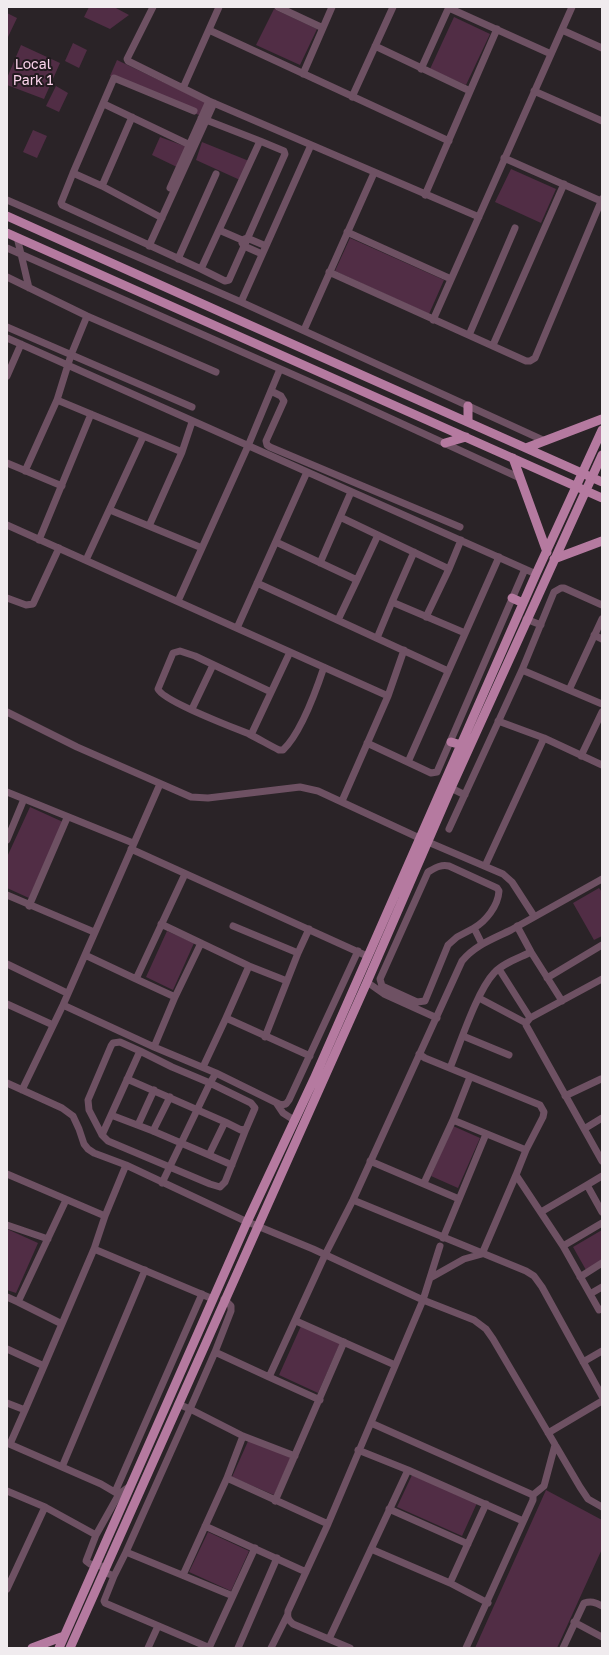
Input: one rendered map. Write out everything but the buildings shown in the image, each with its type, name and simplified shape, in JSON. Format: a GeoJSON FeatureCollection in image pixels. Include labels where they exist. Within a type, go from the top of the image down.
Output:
{"type":"FeatureCollection","features":[{"type":"Feature","properties":{"kind":"main road"},"geometry":{"type":"LineString","coordinates":[[7,216],[602,482]]}},
{"type":"Feature","properties":{"kind":"main road"},"geometry":{"type":"LineString","coordinates":[[7,233],[602,498]]}},
{"type":"Feature","properties":{"kind":"main road"},"geometry":{"type":"LineString","coordinates":[[468,406],[468,422]]}},
{"type":"Feature","properties":{"kind":"main road"},"geometry":{"type":"LineString","coordinates":[[526,448],[602,419]]}},
{"type":"Feature","properties":{"kind":"main road"},"geometry":{"type":"LineString","coordinates":[[59,1648],[213,1299],[314,1079],[367,956],[451,788],[554,559],[581,488],[582,473],[602,430]]}},
{"type":"Feature","properties":{"kind":"main road"},"geometry":{"type":"LineString","coordinates":[[445,443],[466,437]]}},
{"type":"Feature","properties":{"kind":"main road"},"geometry":{"type":"LineString","coordinates":[[70,1648],[224,1299],[367,982],[461,745],[523,603],[547,552],[581,488],[592,478],[602,455]]}},
{"type":"Feature","properties":{"kind":"main road"},"geometry":{"type":"LineString","coordinates":[[513,458],[547,552]]}},
{"type":"Feature","properties":{"kind":"main road"},"geometry":{"type":"LineString","coordinates":[[554,559],[602,541]]}},
{"type":"Feature","properties":{"kind":"main road"},"geometry":{"type":"LineString","coordinates":[[512,598],[523,603]]}},
{"type":"Feature","properties":{"kind":"main road"},"geometry":{"type":"LineString","coordinates":[[451,742],[461,745]]}},
{"type":"Feature","properties":{"kind":"main road"},"geometry":{"type":"LineString","coordinates":[[32,1648],[64,1636]]}},
{"type":"Feature","properties":{"kind":"street"},"geometry":{"type":"LineString","coordinates":[[153,7],[127,61],[211,102],[478,217]]}},
{"type":"Feature","properties":{"kind":"street"},"geometry":{"type":"LineString","coordinates":[[183,88],[219,7]]}},
{"type":"Feature","properties":{"kind":"street"},"geometry":{"type":"LineString","coordinates":[[278,7],[323,28]]}},
{"type":"Feature","properties":{"kind":"street"},"geometry":{"type":"LineString","coordinates":[[303,74],[332,7]]}},
{"type":"Feature","properties":{"kind":"street"},"geometry":{"type":"LineString","coordinates":[[352,96],[393,7]]}},
{"type":"Feature","properties":{"kind":"street"},"geometry":{"type":"LineString","coordinates":[[433,320],[572,7]]}},
{"type":"Feature","properties":{"kind":"street"},"geometry":{"type":"LineString","coordinates":[[421,68],[449,8],[551,54]]}},
{"type":"Feature","properties":{"kind":"street"},"geometry":{"type":"LineString","coordinates":[[425,195],[497,29]]}},
{"type":"Feature","properties":{"kind":"street"},"geometry":{"type":"LineString","coordinates":[[209,30],[449,141]]}},
{"type":"Feature","properties":{"kind":"street"},"geometry":{"type":"LineString","coordinates":[[562,30],[602,48]]}},
{"type":"Feature","properties":{"kind":"street"},"geometry":{"type":"LineString","coordinates":[[375,46],[470,91]]}},
{"type":"Feature","properties":{"kind":"street"},"geometry":{"type":"LineString","coordinates":[[194,111],[114,78],[61,203],[62,205],[147,245],[228,281],[285,154],[284,151],[204,119]]}},
{"type":"Feature","properties":{"kind":"street"},"geometry":{"type":"LineString","coordinates":[[534,92],[602,121]]}},
{"type":"Feature","properties":{"kind":"street"},"geometry":{"type":"LineString","coordinates":[[147,245],[211,102]]}},
{"type":"Feature","properties":{"kind":"street"},"geometry":{"type":"LineString","coordinates":[[104,104],[192,146]]}},
{"type":"Feature","properties":{"kind":"street"},"geometry":{"type":"LineString","coordinates":[[102,186],[132,117]]}},
{"type":"Feature","properties":{"kind":"street"},"geometry":{"type":"LineString","coordinates":[[200,269],[260,141]]}},
{"type":"Feature","properties":{"kind":"street"},"geometry":{"type":"LineString","coordinates":[[241,302],[310,145]]}},
{"type":"Feature","properties":{"kind":"street"},"geometry":{"type":"LineString","coordinates":[[329,272],[526,361],[530,361],[535,358],[602,200],[504,158]]}},
{"type":"Feature","properties":{"kind":"street"},"geometry":{"type":"LineString","coordinates":[[73,173],[102,186],[160,217]]}},
{"type":"Feature","properties":{"kind":"street"},"geometry":{"type":"LineString","coordinates":[[304,330],[374,173]]}},
{"type":"Feature","properties":{"kind":"street"},"geometry":{"type":"LineString","coordinates":[[178,259],[216,174]]}},
{"type":"Feature","properties":{"kind":"street"},"geometry":{"type":"LineString","coordinates":[[493,345],[564,184]]}},
{"type":"Feature","properties":{"kind":"street"},"geometry":{"type":"LineString","coordinates":[[7,200],[304,330],[545,441]]}},
{"type":"Feature","properties":{"kind":"street"},"geometry":{"type":"LineString","coordinates":[[469,335],[515,228]]}},
{"type":"Feature","properties":{"kind":"street"},"geometry":{"type":"LineString","coordinates":[[219,230],[245,241],[266,246]]}},
{"type":"Feature","properties":{"kind":"street"},"geometry":{"type":"LineString","coordinates":[[347,232],[451,279]]}},
{"type":"Feature","properties":{"kind":"street"},"geometry":{"type":"LineString","coordinates":[[17,237],[29,288]]}},
{"type":"Feature","properties":{"kind":"street"},"geometry":{"type":"LineString","coordinates":[[245,241],[262,254]]}},
{"type":"Feature","properties":{"kind":"street"},"geometry":{"type":"LineString","coordinates":[[7,248],[280,369],[520,478]]}},
{"type":"Feature","properties":{"kind":"street"},"geometry":{"type":"LineString","coordinates":[[7,277],[88,316],[216,372]]}},
{"type":"Feature","properties":{"kind":"street"},"geometry":{"type":"LineString","coordinates":[[25,471],[57,400],[69,366],[71,355],[88,316]]}},
{"type":"Feature","properties":{"kind":"street"},"geometry":{"type":"LineString","coordinates":[[7,327],[192,407]]}},
{"type":"Feature","properties":{"kind":"street"},"geometry":{"type":"LineString","coordinates":[[7,338],[192,422],[536,574]]}},
{"type":"Feature","properties":{"kind":"street"},"geometry":{"type":"LineString","coordinates":[[7,375],[21,344]]}},
{"type":"Feature","properties":{"kind":"street"},"geometry":{"type":"LineString","coordinates":[[178,601],[248,446],[280,369]]}},
{"type":"Feature","properties":{"kind":"street"},"geometry":{"type":"LineString","coordinates":[[271,391],[281,396],[284,401],[266,441],[267,445],[460,527]]}},
{"type":"Feature","properties":{"kind":"street"},"geometry":{"type":"LineString","coordinates":[[57,400],[182,452]]}},
{"type":"Feature","properties":{"kind":"street"},"geometry":{"type":"LineString","coordinates":[[39,540],[91,414]]}},
{"type":"Feature","properties":{"kind":"street"},"geometry":{"type":"LineString","coordinates":[[149,526],[182,452],[192,422]]}},
{"type":"Feature","properties":{"kind":"street"},"geometry":{"type":"LineString","coordinates":[[86,560],[143,437]]}},
{"type":"Feature","properties":{"kind":"street"},"geometry":{"type":"LineString","coordinates":[[7,463],[62,486]]}},
{"type":"Feature","properties":{"kind":"street"},"geometry":{"type":"LineString","coordinates":[[237,628],[307,472]]}},
{"type":"Feature","properties":{"kind":"street"},"geometry":{"type":"LineString","coordinates":[[320,563],[351,492]]}},
{"type":"Feature","properties":{"kind":"street"},"geometry":{"type":"LineString","coordinates":[[110,510],[202,548]]}},
{"type":"Feature","properties":{"kind":"street"},"geometry":{"type":"LineString","coordinates":[[340,517],[449,568]]}},
{"type":"Feature","properties":{"kind":"street"},"geometry":{"type":"LineString","coordinates":[[436,529],[440,519]]}},
{"type":"Feature","properties":{"kind":"street"},"geometry":{"type":"LineString","coordinates":[[7,526],[388,696]]}},
{"type":"Feature","properties":{"kind":"street"},"geometry":{"type":"LineString","coordinates":[[338,620],[378,535]]}},
{"type":"Feature","properties":{"kind":"street"},"geometry":{"type":"LineString","coordinates":[[426,617],[461,540]]}},
{"type":"Feature","properties":{"kind":"street"},"geometry":{"type":"LineString","coordinates":[[276,542],[357,580]]}},
{"type":"Feature","properties":{"kind":"street"},"geometry":{"type":"LineString","coordinates":[[7,598],[26,605],[34,604],[59,548]]}},
{"type":"Feature","properties":{"kind":"street"},"geometry":{"type":"LineString","coordinates":[[377,638],[414,552]]}},
{"type":"Feature","properties":{"kind":"street"},"geometry":{"type":"LineString","coordinates":[[408,762],[499,557]]}},
{"type":"Feature","properties":{"kind":"street"},"geometry":{"type":"LineString","coordinates":[[367,743],[431,773],[437,772],[525,568]]}},
{"type":"Feature","properties":{"kind":"street"},"geometry":{"type":"LineString","coordinates":[[258,583],[448,671]]}},
{"type":"Feature","properties":{"kind":"street"},"geometry":{"type":"LineString","coordinates":[[449,829],[522,670],[554,592],[561,588],[602,605]]}},
{"type":"Feature","properties":{"kind":"street"},"geometry":{"type":"LineString","coordinates":[[392,602],[465,634]]}},
{"type":"Feature","properties":{"kind":"street"},"geometry":{"type":"LineString","coordinates":[[570,690],[602,618]]}},
{"type":"Feature","properties":{"kind":"street"},"geometry":{"type":"LineString","coordinates":[[526,619],[541,625]]}},
{"type":"Feature","properties":{"kind":"street"},"geometry":{"type":"LineString","coordinates":[[594,635],[602,639]]}},
{"type":"Feature","properties":{"kind":"street"},"geometry":{"type":"LineString","coordinates":[[342,801],[388,696],[404,650]]}},
{"type":"Feature","properties":{"kind":"street"},"geometry":{"type":"LineString","coordinates":[[271,692],[180,651],[175,651],[173,653],[158,689],[160,694],[251,735],[279,750],[283,750],[292,739],[305,716],[324,667]]}},
{"type":"Feature","properties":{"kind":"street"},"geometry":{"type":"LineString","coordinates":[[251,735],[290,652]]}},
{"type":"Feature","properties":{"kind":"street"},"geometry":{"type":"LineString","coordinates":[[192,709],[213,665]]}},
{"type":"Feature","properties":{"kind":"street"},"geometry":{"type":"LineString","coordinates":[[522,670],[602,704]]}},
{"type":"Feature","properties":{"kind":"street"},"geometry":{"type":"LineString","coordinates":[[7,712],[77,747],[191,797],[199,798],[300,787],[318,791],[424,840],[504,874],[512,882],[534,916]]}},
{"type":"Feature","properties":{"kind":"street"},"geometry":{"type":"LineString","coordinates":[[582,756],[602,712]]}},
{"type":"Feature","properties":{"kind":"street"},"geometry":{"type":"LineString","coordinates":[[498,721],[544,738],[602,765]]}},
{"type":"Feature","properties":{"kind":"street"},"geometry":{"type":"LineString","coordinates":[[484,866],[544,738]]}},
{"type":"Feature","properties":{"kind":"street"},"geometry":{"type":"LineString","coordinates":[[22,1090],[63,1005],[160,784]]}},
{"type":"Feature","properties":{"kind":"street"},"geometry":{"type":"LineString","coordinates":[[451,788],[465,795]]}},
{"type":"Feature","properties":{"kind":"street"},"geometry":{"type":"LineString","coordinates":[[7,792],[132,846],[185,874],[367,956]]}},
{"type":"Feature","properties":{"kind":"street"},"geometry":{"type":"LineString","coordinates":[[7,840],[24,799]]}},
{"type":"Feature","properties":{"kind":"street"},"geometry":{"type":"LineString","coordinates":[[29,906],[67,818]]}},
{"type":"Feature","properties":{"kind":"street"},"geometry":{"type":"LineString","coordinates":[[442,866],[449,866],[497,888],[499,894],[492,911],[482,923],[474,928],[457,937],[448,946],[424,1001],[417,1002],[382,986],[380,979],[428,872],[442,866]]}},
{"type":"Feature","properties":{"kind":"street"},"geometry":{"type":"LineString","coordinates":[[136,979],[185,874]]}},
{"type":"Feature","properties":{"kind":"street"},"geometry":{"type":"LineString","coordinates":[[269,1377],[353,1200],[462,961],[469,952],[482,944],[601,881]]}},
{"type":"Feature","properties":{"kind":"street"},"geometry":{"type":"LineString","coordinates":[[7,895],[29,906],[94,932]]}},
{"type":"Feature","properties":{"kind":"street"},"geometry":{"type":"LineString","coordinates":[[161,924],[249,966],[287,981]]}},
{"type":"Feature","properties":{"kind":"street"},"geometry":{"type":"LineString","coordinates":[[233,926],[298,953]]}},
{"type":"Feature","properties":{"kind":"street"},"geometry":{"type":"LineString","coordinates":[[517,926],[531,952],[562,1001]]}},
{"type":"Feature","properties":{"kind":"street"},"geometry":{"type":"LineString","coordinates":[[474,928],[482,944]]}},
{"type":"Feature","properties":{"kind":"street"},"geometry":{"type":"LineString","coordinates":[[265,1037],[309,929]]}},
{"type":"Feature","properties":{"kind":"street"},"geometry":{"type":"LineString","coordinates":[[154,1047],[175,996],[201,943]]}},
{"type":"Feature","properties":{"kind":"street"},"geometry":{"type":"LineString","coordinates":[[547,978],[602,945]]}},
{"type":"Feature","properties":{"kind":"street"},"geometry":{"type":"LineString","coordinates":[[63,1005],[154,1047],[216,1073],[281,1106],[286,1104],[310,1056],[358,951]]}},
{"type":"Feature","properties":{"kind":"street"},"geometry":{"type":"LineString","coordinates":[[450,1068],[478,998],[488,981],[499,969],[531,952]]}},
{"type":"Feature","properties":{"kind":"street"},"geometry":{"type":"LineString","coordinates":[[85,955],[175,996]]}},
{"type":"Feature","properties":{"kind":"street"},"geometry":{"type":"LineString","coordinates":[[7,964],[67,993]]}},
{"type":"Feature","properties":{"kind":"street"},"geometry":{"type":"LineString","coordinates":[[203,1067],[249,966]]}},
{"type":"Feature","properties":{"kind":"street"},"geometry":{"type":"LineString","coordinates":[[499,969],[528,1020]]}},
{"type":"Feature","properties":{"kind":"street"},"geometry":{"type":"LineString","coordinates":[[602,979],[528,1020],[526,1025],[602,1161]]}},
{"type":"Feature","properties":{"kind":"street"},"geometry":{"type":"LineString","coordinates":[[367,982],[384,994],[436,1018]]}},
{"type":"Feature","properties":{"kind":"street"},"geometry":{"type":"LineString","coordinates":[[478,998],[528,1020]]}},
{"type":"Feature","properties":{"kind":"street"},"geometry":{"type":"LineString","coordinates":[[7,1004],[53,1025]]}},
{"type":"Feature","properties":{"kind":"street"},"geometry":{"type":"LineString","coordinates":[[226,1018],[265,1037],[310,1056]]}},
{"type":"Feature","properties":{"kind":"street"},"geometry":{"type":"LineString","coordinates":[[463,1036],[509,1055]]}},
{"type":"Feature","properties":{"kind":"street"},"geometry":{"type":"LineString","coordinates":[[120,1042],[210,1083],[254,1105],[254,1112],[225,1182],[220,1187],[108,1141],[102,1135],[89,1110],[88,1100],[113,1043],[120,1042]]}},
{"type":"Feature","properties":{"kind":"street"},"geometry":{"type":"LineString","coordinates":[[102,1135],[140,1051]]}},
{"type":"Feature","properties":{"kind":"street"},"geometry":{"type":"LineString","coordinates":[[419,1054],[470,1077],[540,1105],[543,1108],[543,1117],[526,1150],[482,1254]]}},
{"type":"Feature","properties":{"kind":"street"},"geometry":{"type":"LineString","coordinates":[[162,1183],[216,1073]]}},
{"type":"Feature","properties":{"kind":"street"},"geometry":{"type":"LineString","coordinates":[[424,1183],[453,1120],[470,1077]]}},
{"type":"Feature","properties":{"kind":"street"},"geometry":{"type":"LineString","coordinates":[[128,1079],[241,1130],[246,1129]]}},
{"type":"Feature","properties":{"kind":"street"},"geometry":{"type":"LineString","coordinates":[[565,1096],[600,1079]]}},
{"type":"Feature","properties":{"kind":"street"},"geometry":{"type":"LineString","coordinates":[[7,1083],[62,1108],[73,1116],[84,1144],[88,1149],[102,1157],[126,1165],[162,1183],[326,1255],[423,1300],[481,1323],[588,1499],[602,1507]]}},
{"type":"Feature","properties":{"kind":"street"},"geometry":{"type":"LineString","coordinates":[[138,1125],[154,1090]]}},
{"type":"Feature","properties":{"kind":"street"},"geometry":{"type":"LineString","coordinates":[[153,1131],[170,1097]]}},
{"type":"Feature","properties":{"kind":"street"},"geometry":{"type":"LineString","coordinates":[[277,1104],[283,1113],[294,1120]]}},
{"type":"Feature","properties":{"kind":"street"},"geometry":{"type":"LineString","coordinates":[[111,1115],[153,1131],[232,1165]]}},
{"type":"Feature","properties":{"kind":"street"},"geometry":{"type":"LineString","coordinates":[[584,1129],[602,1118]]}},
{"type":"Feature","properties":{"kind":"street"},"geometry":{"type":"LineString","coordinates":[[453,1120],[526,1150]]}},
{"type":"Feature","properties":{"kind":"street"},"geometry":{"type":"LineString","coordinates":[[209,1155],[225,1122]]}},
{"type":"Feature","properties":{"kind":"street"},"geometry":{"type":"LineString","coordinates":[[443,1238],[486,1134]]}},
{"type":"Feature","properties":{"kind":"street"},"geometry":{"type":"LineString","coordinates":[[370,1161],[459,1198]]}},
{"type":"Feature","properties":{"kind":"street"},"geometry":{"type":"LineString","coordinates":[[117,1493],[101,1484],[9,1444],[94,1249],[105,1216],[126,1165]]}},
{"type":"Feature","properties":{"kind":"street"},"geometry":{"type":"LineString","coordinates":[[7,1174],[105,1216]]}},
{"type":"Feature","properties":{"kind":"street"},"geometry":{"type":"LineString","coordinates":[[516,1175],[563,1246],[601,1311]]}},
{"type":"Feature","properties":{"kind":"street"},"geometry":{"type":"LineString","coordinates":[[541,1212],[602,1176]]}},
{"type":"Feature","properties":{"kind":"street"},"geometry":{"type":"LineString","coordinates":[[587,1185],[602,1212]]}},
{"type":"Feature","properties":{"kind":"street"},"geometry":{"type":"LineString","coordinates":[[18,1302],[66,1200]]}},
{"type":"Feature","properties":{"kind":"street"},"geometry":{"type":"LineString","coordinates":[[353,1200],[526,1271],[539,1282],[602,1396]]}},
{"type":"Feature","properties":{"kind":"street"},"geometry":{"type":"LineString","coordinates":[[563,1246],[602,1223]]}},
{"type":"Feature","properties":{"kind":"street"},"geometry":{"type":"LineString","coordinates":[[7,1225],[48,1239]]}},
{"type":"Feature","properties":{"kind":"street"},"geometry":{"type":"LineString","coordinates":[[271,1648],[328,1524],[358,1450],[423,1300],[432,1276],[440,1246]]}},
{"type":"Feature","properties":{"kind":"street"},"geometry":{"type":"LineString","coordinates":[[94,1249],[213,1299]]}},
{"type":"Feature","properties":{"kind":"street"},"geometry":{"type":"LineString","coordinates":[[432,1276],[464,1259],[482,1254]]}},
{"type":"Feature","properties":{"kind":"street"},"geometry":{"type":"LineString","coordinates":[[580,1277],[602,1264]]}},
{"type":"Feature","properties":{"kind":"street"},"geometry":{"type":"LineString","coordinates":[[62,1467],[145,1270]]}},
{"type":"Feature","properties":{"kind":"street"},"geometry":{"type":"LineString","coordinates":[[590,1294],[602,1287]]}},
{"type":"Feature","properties":{"kind":"street"},"geometry":{"type":"LineString","coordinates":[[114,1576],[95,1565],[88,1563],[86,1560],[96,1535],[117,1493],[202,1294]]}},
{"type":"Feature","properties":{"kind":"street"},"geometry":{"type":"LineString","coordinates":[[7,1297],[62,1324]]}},
{"type":"Feature","properties":{"kind":"street"},"geometry":{"type":"LineString","coordinates":[[224,1299],[230,1306],[231,1311],[215,1352],[104,1601],[105,1603],[210,1648],[255,1548]]}},
{"type":"Feature","properties":{"kind":"street"},"geometry":{"type":"LineString","coordinates":[[296,1321],[395,1364]]}},
{"type":"Feature","properties":{"kind":"street"},"geometry":{"type":"LineString","coordinates":[[275,1501],[344,1342]]}},
{"type":"Feature","properties":{"kind":"street"},"geometry":{"type":"LineString","coordinates":[[7,1349],[44,1366]]}},
{"type":"Feature","properties":{"kind":"street"},"geometry":{"type":"LineString","coordinates":[[583,1362],[602,1351]]}},
{"type":"Feature","properties":{"kind":"street"},"geometry":{"type":"LineString","coordinates":[[215,1352],[320,1400]]}},
{"type":"Feature","properties":{"kind":"street"},"geometry":{"type":"LineString","coordinates":[[548,1433],[602,1401]]}},
{"type":"Feature","properties":{"kind":"street"},"geometry":{"type":"LineString","coordinates":[[7,1403],[25,1410]]}},
{"type":"Feature","properties":{"kind":"street"},"geometry":{"type":"LineString","coordinates":[[178,1404],[243,1436],[295,1456]]}},
{"type":"Feature","properties":{"kind":"street"},"geometry":{"type":"LineString","coordinates":[[371,1423],[533,1495]]}},
{"type":"Feature","properties":{"kind":"street"},"geometry":{"type":"LineString","coordinates":[[183,1575],[227,1478],[243,1436]]}},
{"type":"Feature","properties":{"kind":"street"},"geometry":{"type":"LineString","coordinates":[[466,1648],[488,1603],[524,1521],[533,1500],[533,1495],[544,1486],[555,1445]]}},
{"type":"Feature","properties":{"kind":"street"},"geometry":{"type":"LineString","coordinates":[[358,1450],[408,1470],[524,1521]]}},
{"type":"Feature","properties":{"kind":"street"},"geometry":{"type":"LineString","coordinates":[[329,1639],[408,1470]]}},
{"type":"Feature","properties":{"kind":"street"},"geometry":{"type":"LineString","coordinates":[[227,1478],[328,1524]]}},
{"type":"Feature","properties":{"kind":"street"},"geometry":{"type":"LineString","coordinates":[[117,1493],[130,1486]]}},
{"type":"Feature","properties":{"kind":"street"},"geometry":{"type":"LineString","coordinates":[[7,1491],[45,1507],[96,1535]]}},
{"type":"Feature","properties":{"kind":"street"},"geometry":{"type":"LineString","coordinates":[[450,1583],[486,1504]]}},
{"type":"Feature","properties":{"kind":"street"},"geometry":{"type":"LineString","coordinates":[[7,1589],[45,1507]]}},
{"type":"Feature","properties":{"kind":"street"},"geometry":{"type":"LineString","coordinates":[[389,1509],[468,1544]]}},
{"type":"Feature","properties":{"kind":"street"},"geometry":{"type":"LineString","coordinates":[[205,1526],[306,1572]]}},
{"type":"Feature","properties":{"kind":"street"},"geometry":{"type":"LineString","coordinates":[[371,1549],[450,1583],[488,1603]]}},
{"type":"Feature","properties":{"kind":"street"},"geometry":{"type":"LineString","coordinates":[[126,1552],[233,1596]]}},
{"type":"Feature","properties":{"kind":"street"},"geometry":{"type":"LineString","coordinates":[[238,1648],[277,1558]]}},
{"type":"Feature","properties":{"kind":"street"},"geometry":{"type":"LineString","coordinates":[[563,1648],[584,1603],[589,1601],[595,1602],[602,1606]]}},
{"type":"Feature","properties":{"kind":"street"},"geometry":{"type":"LineString","coordinates":[[287,1616],[289,1621],[293,1624],[350,1648]]}},
{"type":"Feature","properties":{"kind":"street"},"geometry":{"type":"LineString","coordinates":[[574,1622],[602,1637]]}},
{"type":"Feature","properties":{"kind":"street"},"geometry":{"type":"LineString","coordinates":[[148,1648],[158,1626]]}},
{"type":"Feature","properties":{"kind":"green space"},"geometry":{"type":"Polygon","coordinates":[[[89,7],[114,7],[129,15],[110,29],[84,17],[89,7]]]}},
{"type":"Feature","properties":{"kind":"green space"},"geometry":{"type":"Polygon","coordinates":[[[274,9],[317,29],[300,65],[256,45],[274,9]]]}},
{"type":"Feature","properties":{"kind":"green space"},"geometry":{"type":"Polygon","coordinates":[[[7,13],[17,18],[8,37],[7,36],[7,13]]]}},
{"type":"Feature","properties":{"kind":"green space"},"geometry":{"type":"Polygon","coordinates":[[[454,17],[490,34],[466,85],[430,69],[454,17]]]}},
{"type":"Feature","properties":{"kind":"green space"},"geometry":{"type":"Polygon","coordinates":[[[73,43],[87,50],[79,68],[65,61],[73,43]]]}},
{"type":"Feature","properties":{"kind":"green space","name":"Local Park 1"},"geometry":{"type":"Polygon","coordinates":[[[21,45],[60,63],[44,99],[7,85],[7,78],[21,45]]]}},
{"type":"Feature","properties":{"kind":"green space"},"geometry":{"type":"Polygon","coordinates":[[[117,60],[207,103],[201,116],[110,76],[117,60]]]}},
{"type":"Feature","properties":{"kind":"green space"},"geometry":{"type":"Polygon","coordinates":[[[56,86],[68,93],[59,112],[46,106],[56,86]]]}},
{"type":"Feature","properties":{"kind":"green space"},"geometry":{"type":"Polygon","coordinates":[[[33,130],[47,136],[37,158],[23,152],[33,130]]]}},
{"type":"Feature","properties":{"kind":"green space"},"geometry":{"type":"Polygon","coordinates":[[[160,137],[187,147],[179,168],[152,155],[160,137]]]}},
{"type":"Feature","properties":{"kind":"green space"},"geometry":{"type":"Polygon","coordinates":[[[202,142],[249,161],[240,180],[196,160],[202,142]]]}},
{"type":"Feature","properties":{"kind":"green space"},"geometry":{"type":"Polygon","coordinates":[[[511,169],[556,189],[541,223],[495,202],[511,169]]]}},
{"type":"Feature","properties":{"kind":"green space"},"geometry":{"type":"Polygon","coordinates":[[[350,238],[444,280],[429,314],[335,271],[350,238]]]}},
{"type":"Feature","properties":{"kind":"green space"},"geometry":{"type":"Polygon","coordinates":[[[30,807],[63,822],[29,898],[7,888],[7,857],[30,807]]]}},
{"type":"Feature","properties":{"kind":"green space"},"geometry":{"type":"Polygon","coordinates":[[[599,888],[602,892],[602,936],[594,940],[573,903],[599,888]]]}},
{"type":"Feature","properties":{"kind":"green space"},"geometry":{"type":"Polygon","coordinates":[[[167,931],[194,943],[173,990],[146,977],[167,931]]]}},
{"type":"Feature","properties":{"kind":"green space"},"geometry":{"type":"Polygon","coordinates":[[[453,1126],[480,1138],[458,1188],[431,1176],[453,1126]]]}},
{"type":"Feature","properties":{"kind":"green space"},"geometry":{"type":"Polygon","coordinates":[[[7,1229],[38,1243],[16,1293],[7,1290],[7,1229]]]}},
{"type":"Feature","properties":{"kind":"green space"},"geometry":{"type":"Polygon","coordinates":[[[602,1230],[602,1261],[586,1270],[573,1247],[602,1230]]]}},
{"type":"Feature","properties":{"kind":"green space"},"geometry":{"type":"Polygon","coordinates":[[[301,1326],[340,1343],[318,1393],[279,1375],[301,1326]]]}},
{"type":"Feature","properties":{"kind":"green space"},"geometry":{"type":"Polygon","coordinates":[[[249,1439],[291,1457],[274,1495],[232,1477],[249,1439]]]}},
{"type":"Feature","properties":{"kind":"green space"},"geometry":{"type":"Polygon","coordinates":[[[412,1475],[477,1503],[462,1536],[397,1507],[412,1475]]]}},
{"type":"Feature","properties":{"kind":"green space"},"geometry":{"type":"Polygon","coordinates":[[[546,1490],[602,1520],[602,1549],[557,1648],[475,1648],[546,1490]]]}},
{"type":"Feature","properties":{"kind":"green space"},"geometry":{"type":"Polygon","coordinates":[[[208,1532],[249,1551],[231,1591],[189,1572],[208,1532]]]}}]}
